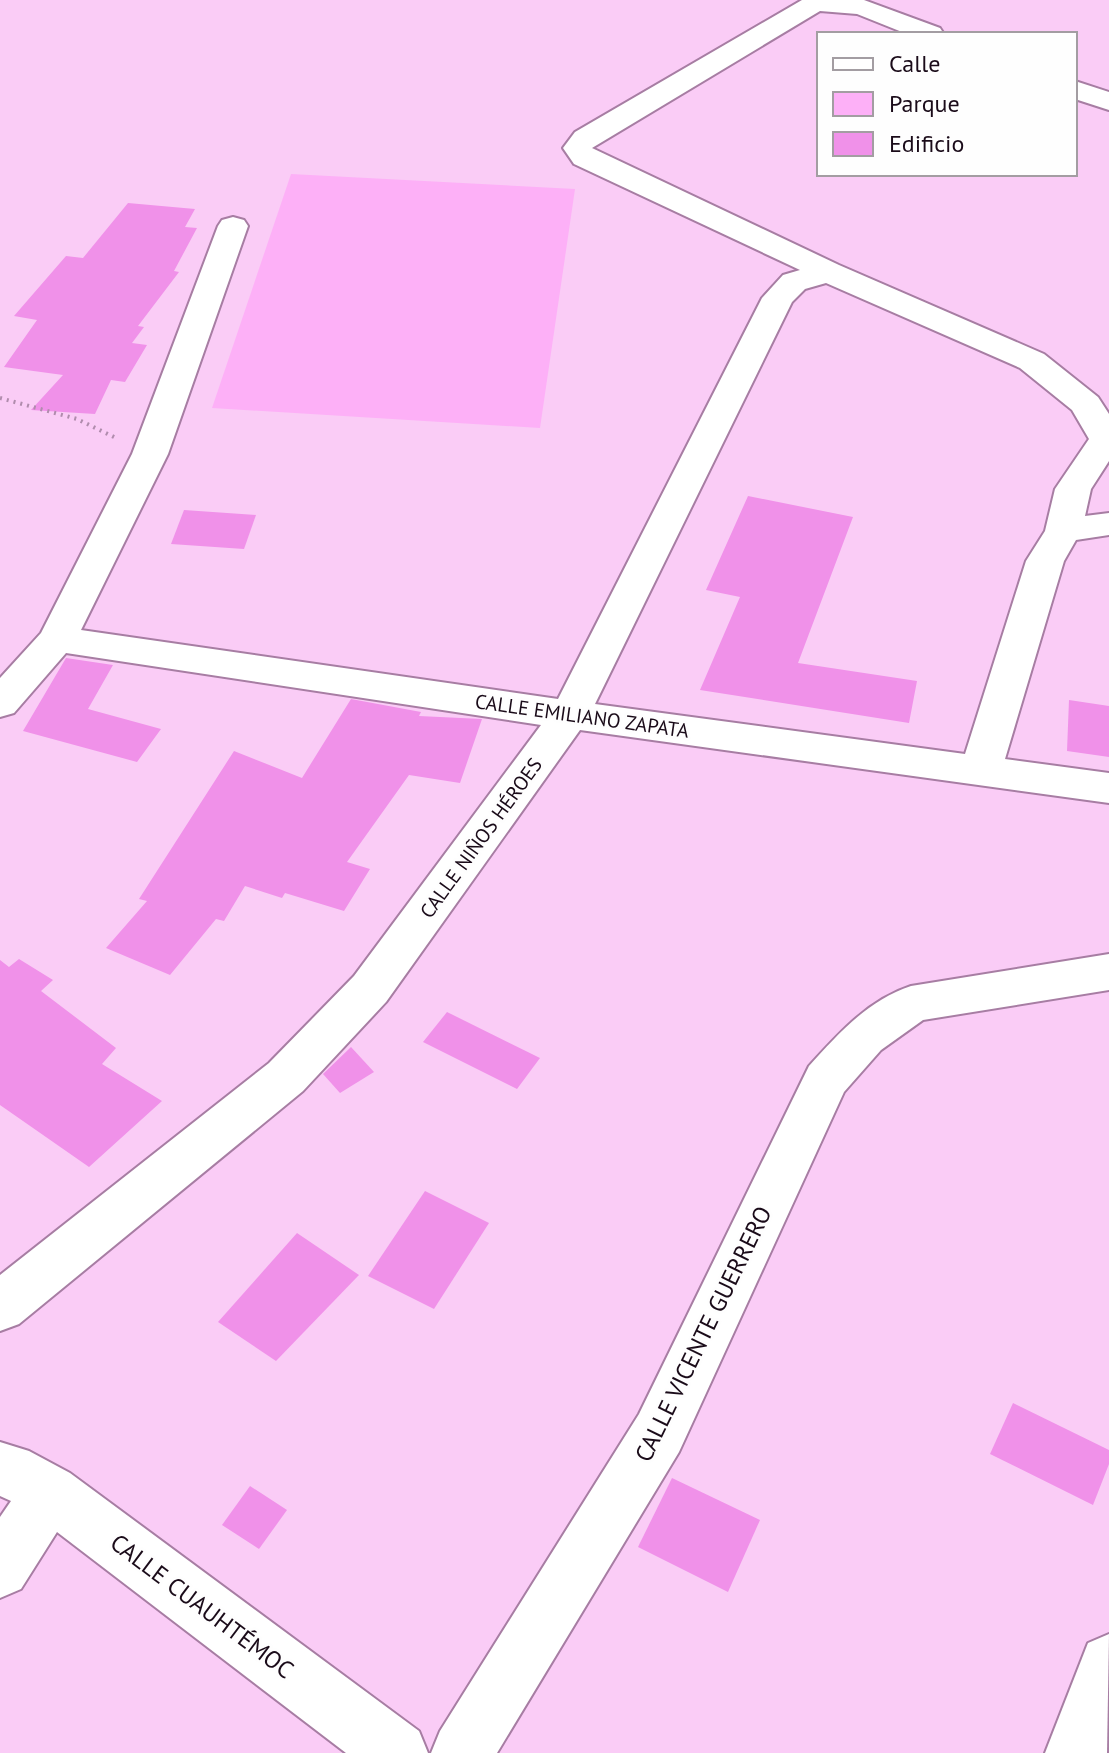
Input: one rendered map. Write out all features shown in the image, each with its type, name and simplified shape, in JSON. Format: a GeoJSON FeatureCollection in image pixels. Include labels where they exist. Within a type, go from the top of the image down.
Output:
{"type":"FeatureCollection","features":[{"type":"Feature","properties":{"kind":"street"},"geometry":{"type":"LineString","coordinates":[[926,32],[861,7],[799,4],[585,138],[577,148],[584,158],[828,272],[1032,361],[1086,404],[1108,439],[1073,489],[1063,531],[1045,561],[980,772]]}},
{"type":"Feature","properties":{"kind":"street"},"geometry":{"type":"LineString","coordinates":[[1077,90],[1109,102]]}},
{"type":"Feature","properties":{"kind":"street"},"geometry":{"type":"LineString","coordinates":[[8,685],[57,639],[150,454],[233,226]]}},
{"type":"Feature","properties":{"kind":"street","name":"CALLE NIÑOS HÉROES"},"geometry":{"type":"LineString","coordinates":[[0,1307],[297,1066],[370,989],[570,715],[778,298],[794,282],[828,272]]}},
{"type":"Feature","properties":{"kind":"street"},"geometry":{"type":"LineString","coordinates":[[1063,531],[1109,524]]}},
{"type":"Feature","properties":{"kind":"street","name":"CALLE EMILIANO ZAPATA"},"geometry":{"type":"LineString","coordinates":[[57,639],[570,715],[1109,788]]}},
{"type":"Feature","properties":{"kind":"street","name":"CALLE VICENTE GUERRERO"},"geometry":{"type":"LineString","coordinates":[[462,1753],[659,1433],[826,1080],[864,1037],[911,1004],[1109,972]]}},
{"type":"Feature","properties":{"kind":"street"},"geometry":{"type":"LineString","coordinates":[[0,1569],[25,1480]]}},
{"type":"Feature","properties":{"kind":"street","name":"CALLE CUAUHTÉMOC"},"geometry":{"type":"LineString","coordinates":[[25,1480],[397,1753]]}},
{"type":"Feature","properties":{"kind":"street"},"geometry":{"type":"LineString","coordinates":[[1076,1753],[1109,1664]]}},
{"type":"Feature","properties":{"kind":"path"},"geometry":{"type":"LineString","coordinates":[[0,398],[77,419],[150,454]]}},
{"type":"Feature","properties":{"kind":"green space"},"geometry":{"type":"Polygon","coordinates":[[[291,174],[575,189],[540,428],[212,408],[291,174]]]}},
{"type":"Feature","properties":{"kind":"building"},"geometry":{"type":"Polygon","coordinates":[[[128,203],[195,209],[185,227],[197,228],[174,271],[179,272],[138,326],[144,327],[132,343],[147,345],[125,382],[111,380],[95,414],[31,410],[63,375],[4,367],[37,320],[14,316],[66,256],[83,258],[128,203]]]}},
{"type":"Feature","properties":{"kind":"building"},"geometry":{"type":"Polygon","coordinates":[[[748,496],[853,517],[798,663],[917,681],[909,723],[700,690],[740,597],[706,590],[748,496]]]}},
{"type":"Feature","properties":{"kind":"building"},"geometry":{"type":"Polygon","coordinates":[[[184,510],[256,515],[244,549],[171,544],[184,510]]]}},
{"type":"Feature","properties":{"kind":"building"},"geometry":{"type":"Polygon","coordinates":[[[66,658],[113,665],[88,709],[161,729],[137,762],[23,731],[66,658]]]}},
{"type":"Feature","properties":{"kind":"building"},"geometry":{"type":"Polygon","coordinates":[[[351,699],[421,712],[419,716],[482,719],[460,783],[409,775],[347,862],[370,869],[344,911],[285,893],[282,898],[245,886],[224,921],[216,919],[170,975],[106,948],[147,901],[139,899],[234,751],[302,778],[351,699]]]}},
{"type":"Feature","properties":{"kind":"building"},"geometry":{"type":"Polygon","coordinates":[[[1069,700],[1109,706],[1109,757],[1067,751],[1069,700]]]}},
{"type":"Feature","properties":{"kind":"building"},"geometry":{"type":"Polygon","coordinates":[[[19,959],[53,980],[41,991],[116,1048],[102,1064],[162,1101],[89,1167],[0,1105],[0,960],[9,967],[19,959]]]}},
{"type":"Feature","properties":{"kind":"building"},"geometry":{"type":"Polygon","coordinates":[[[447,1012],[540,1058],[517,1089],[423,1042],[447,1012]]]}},
{"type":"Feature","properties":{"kind":"building"},"geometry":{"type":"Polygon","coordinates":[[[351,1047],[374,1072],[340,1093],[323,1074],[351,1047]]]}},
{"type":"Feature","properties":{"kind":"building"},"geometry":{"type":"Polygon","coordinates":[[[425,1191],[489,1223],[434,1309],[368,1276],[425,1191]]]}},
{"type":"Feature","properties":{"kind":"building"},"geometry":{"type":"Polygon","coordinates":[[[297,1233],[359,1275],[276,1361],[218,1322],[297,1233]]]}},
{"type":"Feature","properties":{"kind":"building"},"geometry":{"type":"Polygon","coordinates":[[[1013,1403],[1109,1450],[1109,1464],[1093,1505],[990,1454],[1013,1403]]]}},
{"type":"Feature","properties":{"kind":"building"},"geometry":{"type":"Polygon","coordinates":[[[672,1478],[760,1520],[728,1592],[638,1547],[672,1478]]]}},
{"type":"Feature","properties":{"kind":"building"},"geometry":{"type":"Polygon","coordinates":[[[250,1486],[287,1510],[259,1549],[222,1525],[250,1486]]]}}]}
